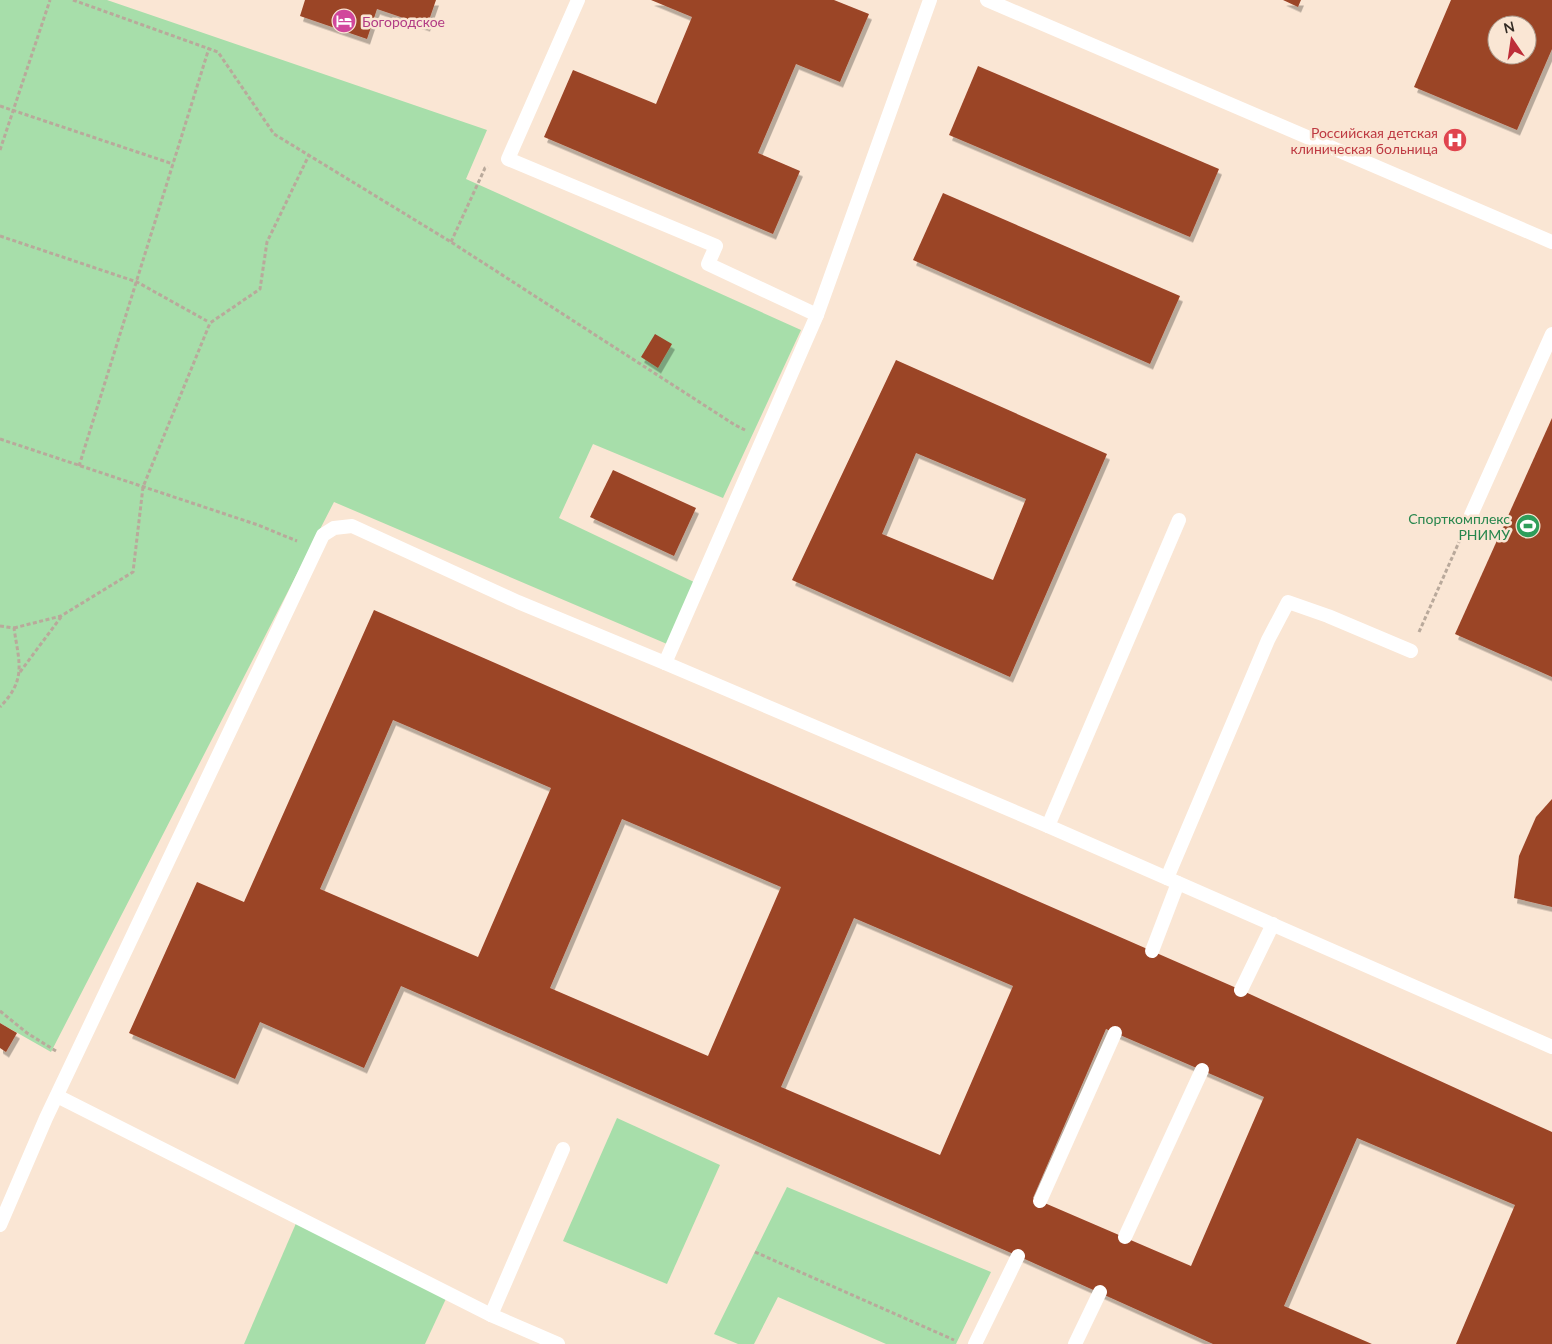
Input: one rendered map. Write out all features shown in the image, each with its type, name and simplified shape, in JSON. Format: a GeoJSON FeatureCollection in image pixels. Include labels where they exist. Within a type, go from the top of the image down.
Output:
{"type":"FeatureCollection","features":[{"type":"Feature","properties":{"kind":"lane"},"geometry":{"type":"LineString","coordinates":[[578,0],[508,159],[716,246],[708,264],[817,315]]}},
{"type":"Feature","properties":{"kind":"lane"},"geometry":{"type":"LineString","coordinates":[[665,663],[817,315],[930,0]]}},
{"type":"Feature","properties":{"kind":"lane"},"geometry":{"type":"LineString","coordinates":[[987,0],[1552,242]]}},
{"type":"Feature","properties":{"kind":"lane"},"geometry":{"type":"LineString","coordinates":[[1471,515],[1552,334]]}},
{"type":"Feature","properties":{"kind":"lane"},"geometry":{"type":"LineString","coordinates":[[1048,826],[1179,520]]}},
{"type":"Feature","properties":{"kind":"lane"},"geometry":{"type":"LineString","coordinates":[[0,1225],[73,1061],[316,548],[323,535],[334,528],[352,526],[518,602],[1048,826],[1552,1047]]}},
{"type":"Feature","properties":{"kind":"lane"},"geometry":{"type":"LineString","coordinates":[[1152,951],[1173,880],[1268,640],[1288,602],[1328,616],[1411,651]]}},
{"type":"Feature","properties":{"kind":"lane"},"geometry":{"type":"LineString","coordinates":[[1241,990],[1273,924]]}},
{"type":"Feature","properties":{"kind":"lane"},"geometry":{"type":"LineString","coordinates":[[1040,1201],[1115,1033]]}},
{"type":"Feature","properties":{"kind":"lane"},"geometry":{"type":"LineString","coordinates":[[1125,1237],[1202,1070]]}},
{"type":"Feature","properties":{"kind":"lane"},"geometry":{"type":"LineString","coordinates":[[57,1096],[490,1315],[558,1344]]}},
{"type":"Feature","properties":{"kind":"lane"},"geometry":{"type":"LineString","coordinates":[[490,1315],[563,1149]]}},
{"type":"Feature","properties":{"kind":"lane"},"geometry":{"type":"LineString","coordinates":[[975,1344],[1018,1256]]}},
{"type":"Feature","properties":{"kind":"lane"},"geometry":{"type":"LineString","coordinates":[[1075,1344],[1100,1292]]}},
{"type":"Feature","properties":{"kind":"path"},"geometry":{"type":"LineString","coordinates":[[0,150],[50,0]]}},
{"type":"Feature","properties":{"kind":"path"},"geometry":{"type":"LineString","coordinates":[[73,0],[218,52],[274,134],[452,242],[735,425],[764,439]]}},
{"type":"Feature","properties":{"kind":"path"},"geometry":{"type":"LineString","coordinates":[[79,466],[209,48]]}},
{"type":"Feature","properties":{"kind":"path"},"geometry":{"type":"LineString","coordinates":[[0,106],[173,164]]}},
{"type":"Feature","properties":{"kind":"path"},"geometry":{"type":"LineString","coordinates":[[0,626],[14,628],[61,616],[133,572],[143,486],[210,323],[260,289],[267,242],[309,155]]}},
{"type":"Feature","properties":{"kind":"path"},"geometry":{"type":"LineString","coordinates":[[452,242],[485,168],[508,159]]}},
{"type":"Feature","properties":{"kind":"path"},"geometry":{"type":"LineString","coordinates":[[0,236],[137,282],[207,321]]}},
{"type":"Feature","properties":{"kind":"path"},"geometry":{"type":"LineString","coordinates":[[0,439],[143,486],[316,548]]}},
{"type":"Feature","properties":{"kind":"path"},"geometry":{"type":"LineString","coordinates":[[1411,651],[1471,515]]}},
{"type":"Feature","properties":{"kind":"path"},"geometry":{"type":"LineString","coordinates":[[0,707],[12,695],[20,672],[61,616]]}},
{"type":"Feature","properties":{"kind":"path"},"geometry":{"type":"LineString","coordinates":[[14,628],[20,672]]}},
{"type":"Feature","properties":{"kind":"path"},"geometry":{"type":"LineString","coordinates":[[0,1011],[27,1033],[73,1061]]}},
{"type":"Feature","properties":{"kind":"path"},"geometry":{"type":"LineString","coordinates":[[755,1252],[955,1340]]}},
{"type":"Feature","properties":{"kind":"green space"},"geometry":{"type":"Polygon","coordinates":[[[0,0],[107,0],[487,130],[466,179],[801,330],[723,498],[593,444],[559,518],[694,582],[667,644],[334,502],[51,1052],[0,1023],[0,0]]]}},
{"type":"Feature","properties":{"kind":"green space"},"geometry":{"type":"Polygon","coordinates":[[[617,1118],[720,1165],[667,1284],[563,1241],[617,1118]]]}},
{"type":"Feature","properties":{"kind":"green space"},"geometry":{"type":"Polygon","coordinates":[[[787,1187],[991,1272],[956,1344],[886,1344],[778,1297],[754,1344],[738,1344],[714,1334],[787,1187]]]}},
{"type":"Feature","properties":{"kind":"green space"},"geometry":{"type":"Polygon","coordinates":[[[297,1221],[450,1290],[425,1344],[244,1344],[297,1221]]]}},
{"type":"Feature","properties":{"kind":"building","name":"Богородское"},"geometry":{"type":"Polygon","coordinates":[[[305,0],[436,0],[427,26],[377,9],[367,39],[300,16],[305,0]]]}},
{"type":"Feature","properties":{"kind":"building"},"geometry":{"type":"Polygon","coordinates":[[[651,0],[834,0],[869,14],[840,82],[796,64],[758,153],[800,171],[773,234],[544,137],[573,70],[656,104],[692,17],[651,0]]]}},
{"type":"Feature","properties":{"kind":"building"},"geometry":{"type":"Polygon","coordinates":[[[1283,0],[1301,0],[1298,7],[1283,0]]]}},
{"type":"Feature","properties":{"kind":"building"},"geometry":{"type":"Polygon","coordinates":[[[1451,0],[1552,0],[1552,49],[1517,130],[1414,87],[1451,0]]]}},
{"type":"Feature","properties":{"kind":"building"},"geometry":{"type":"Polygon","coordinates":[[[978,66],[1219,169],[1190,237],[949,135],[978,66]]]}},
{"type":"Feature","properties":{"kind":"building"},"geometry":{"type":"Polygon","coordinates":[[[943,193],[1180,296],[1150,364],[913,260],[943,193]]]}},
{"type":"Feature","properties":{"kind":"building"},"geometry":{"type":"Polygon","coordinates":[[[655,334],[672,344],[658,368],[641,357],[655,334]]]}},
{"type":"Feature","properties":{"kind":"building"},"geometry":{"type":"Polygon","coordinates":[[[896,360],[1107,454],[1010,677],[792,580],[896,360]],[[916,453],[882,534],[993,580],[1026,499],[916,453]]]}},
{"type":"Feature","properties":{"kind":"building","name":"Спорткомплекс РНИМУ"},"geometry":{"type":"Polygon","coordinates":[[[1552,418],[1552,677],[1455,634],[1552,418]]]}},
{"type":"Feature","properties":{"kind":"building"},"geometry":{"type":"Polygon","coordinates":[[[613,470],[696,508],[674,556],[590,517],[613,470]]]}},
{"type":"Feature","properties":{"kind":"building"},"geometry":{"type":"Polygon","coordinates":[[[374,610],[1241,990],[1552,1132],[1552,1344],[1456,1344],[1515,1205],[1357,1138],[1284,1306],[1372,1344],[1213,1344],[1018,1256],[401,986],[364,1068],[260,1022],[235,1079],[129,1033],[197,882],[244,902],[374,610]],[[393,720],[320,889],[478,957],[551,788],[393,720]],[[622,819],[550,988],[708,1056],[781,887],[622,819]],[[854,918],[781,1087],[940,1155],[1013,986],[854,918]],[[1106,1029],[1033,1198],[1191,1266],[1264,1097],[1106,1029]]]}},
{"type":"Feature","properties":{"kind":"building"},"geometry":{"type":"Polygon","coordinates":[[[1552,799],[1552,907],[1514,898],[1519,856],[1536,817],[1552,799]]]}},
{"type":"Feature","properties":{"kind":"building"},"geometry":{"type":"Polygon","coordinates":[[[0,1023],[17,1033],[6,1052],[0,1048],[0,1023]]]}},
{"type":"Feature","properties":{"kind":"place","name":"Богородское"},"geometry":{"type":"Point","coordinates":[344,21]}},
{"type":"Feature","properties":{"kind":"place","name":"Российская детская клиническая больница"},"geometry":{"type":"Point","coordinates":[1455,140]}},
{"type":"Feature","properties":{"kind":"place","name":"Спорткомплекс РНИМУ"},"geometry":{"type":"Point","coordinates":[1528,526]}}]}
